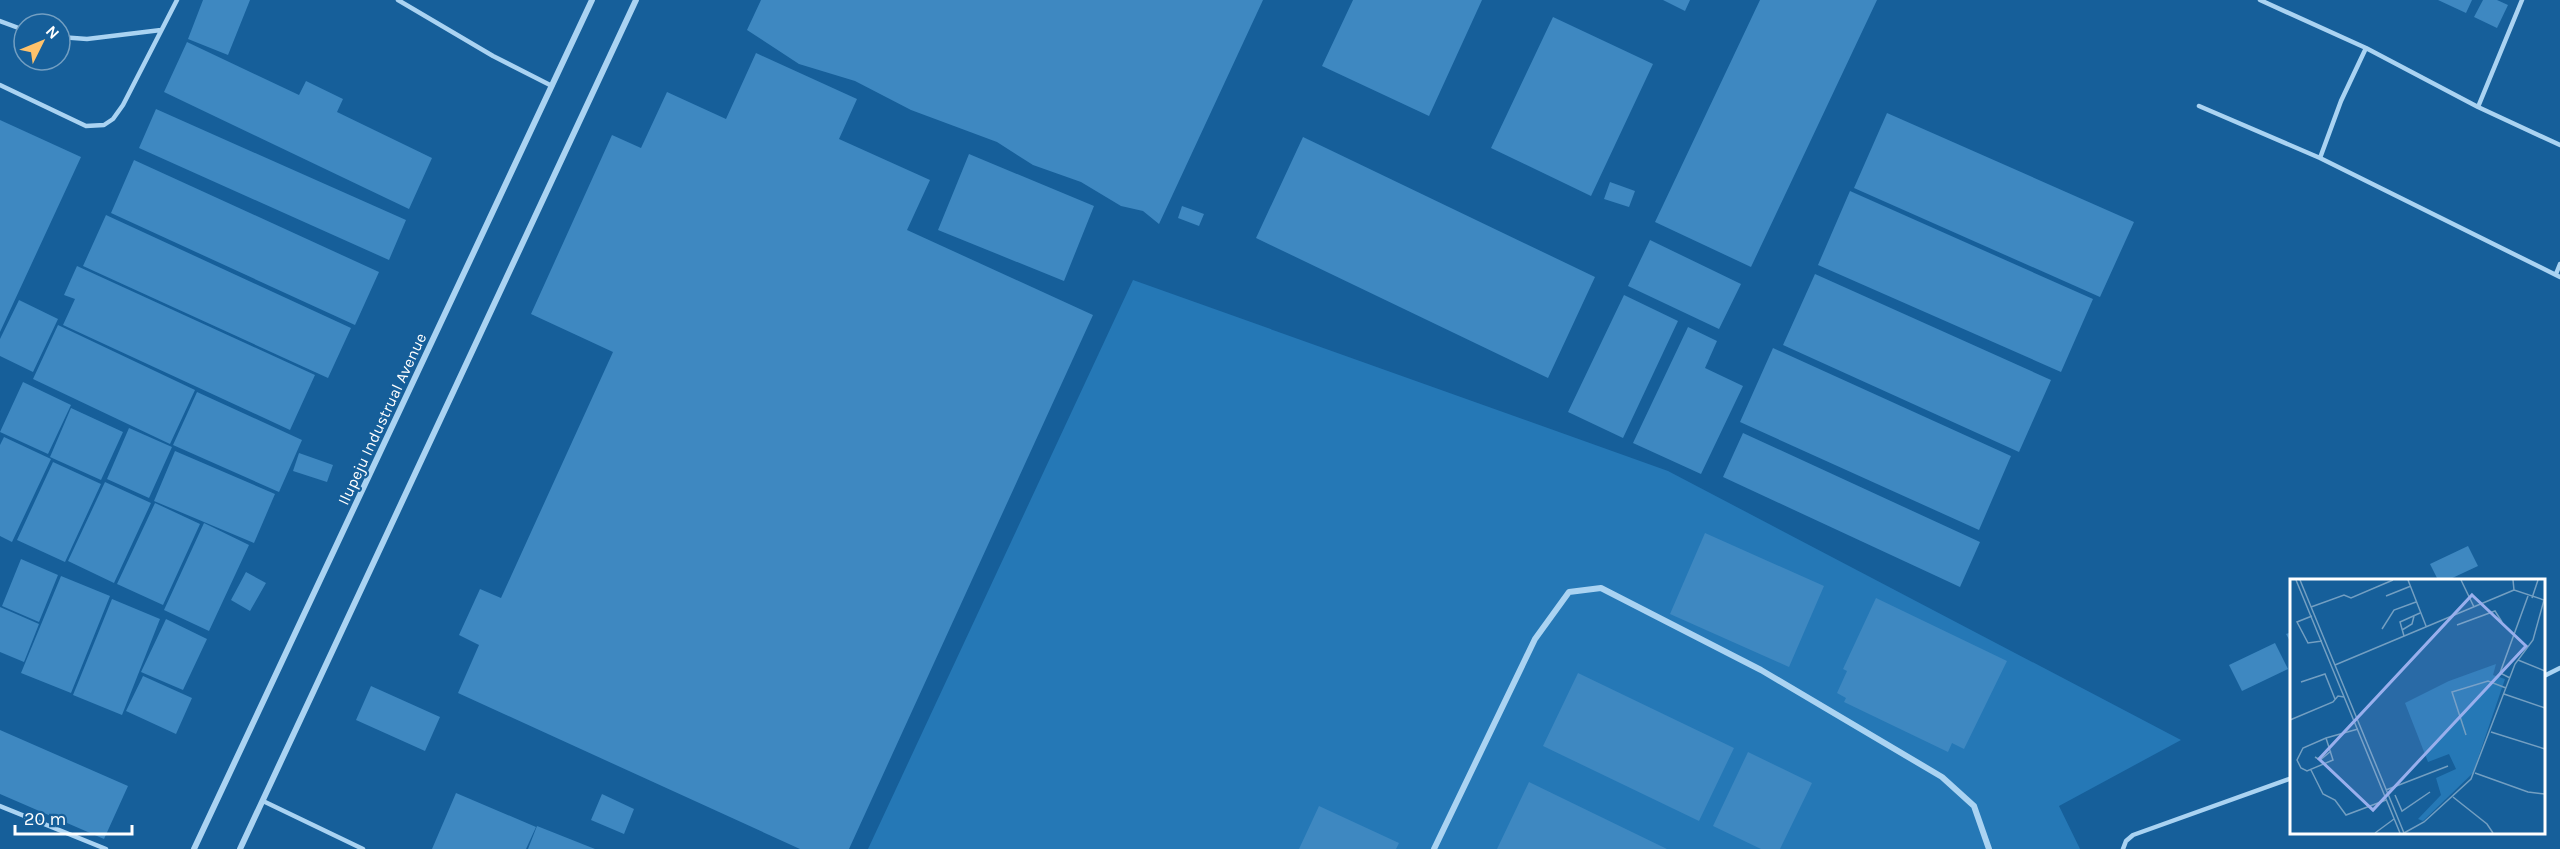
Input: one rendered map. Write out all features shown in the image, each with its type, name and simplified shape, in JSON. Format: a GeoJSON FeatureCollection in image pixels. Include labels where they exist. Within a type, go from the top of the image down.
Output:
{"type":"FeatureCollection","features":[{"type":"Feature","properties":{"kind":"street","name":"Ilupeju Industrual Avenue"},"geometry":{"type":"LineString","coordinates":[[194,849],[592,0]]}},
{"type":"Feature","properties":{"kind":"street"},"geometry":{"type":"LineString","coordinates":[[240,849],[636,0]]}},
{"type":"Feature","properties":{"kind":"street"},"geometry":{"type":"LineString","coordinates":[[1434,849],[1535,639],[1569,592],[1601,588],[1761,670],[1942,777],[1974,806],[1989,849]]}},
{"type":"Feature","properties":{"kind":"lane"},"geometry":{"type":"LineString","coordinates":[[0,85],[86,126],[104,125],[113,119],[123,105],[177,0]]}},
{"type":"Feature","properties":{"kind":"lane"},"geometry":{"type":"LineString","coordinates":[[398,0],[493,56],[552,86]]}},
{"type":"Feature","properties":{"kind":"lane"},"geometry":{"type":"LineString","coordinates":[[2260,0],[2366,48],[2478,107],[2560,145]]}},
{"type":"Feature","properties":{"kind":"lane"},"geometry":{"type":"LineString","coordinates":[[2478,107],[2522,0]]}},
{"type":"Feature","properties":{"kind":"lane"},"geometry":{"type":"LineString","coordinates":[[72,38],[87,39],[161,30]]}},
{"type":"Feature","properties":{"kind":"lane"},"geometry":{"type":"LineString","coordinates":[[2320,158],[2341,101],[2366,48]]}},
{"type":"Feature","properties":{"kind":"lane"},"geometry":{"type":"LineString","coordinates":[[2199,106],[2320,158],[2558,275],[2560,264]]}},
{"type":"Feature","properties":{"kind":"lane"},"geometry":{"type":"LineString","coordinates":[[2545,676],[2560,668]]}},
{"type":"Feature","properties":{"kind":"lane"},"geometry":{"type":"LineString","coordinates":[[2123,849],[2126,841],[2133,835],[2290,779]]}},
{"type":"Feature","properties":{"kind":"lane"},"geometry":{"type":"LineString","coordinates":[[263,801],[363,849]]}},
{"type":"Feature","properties":{"kind":"lane"},"geometry":{"type":"LineString","coordinates":[[0,806],[106,849]]}},
{"type":"Feature","properties":{"kind":"shaded area"},"geometry":{"type":"Polygon","coordinates":[[[1133,280],[1668,471],[2181,740],[2059,806],[2080,849],[868,849],[1133,280]]]}},
{"type":"Feature","properties":{"kind":"building"},"geometry":{"type":"Polygon","coordinates":[[[203,0],[250,0],[228,55],[188,39],[203,0]]]}},
{"type":"Feature","properties":{"kind":"building"},"geometry":{"type":"Polygon","coordinates":[[[761,0],[1263,0],[1159,224],[1143,211],[1121,206],[1081,182],[1033,165],[997,142],[911,110],[855,81],[799,64],[747,30],[761,0]]]}},
{"type":"Feature","properties":{"kind":"building"},"geometry":{"type":"Polygon","coordinates":[[[1353,0],[1482,0],[1429,116],[1322,66],[1353,0]]]}},
{"type":"Feature","properties":{"kind":"building"},"geometry":{"type":"Polygon","coordinates":[[[1663,0],[1690,0],[1685,11],[1663,0]]]}},
{"type":"Feature","properties":{"kind":"building"},"geometry":{"type":"Polygon","coordinates":[[[1760,0],[1877,0],[1751,267],[1655,222],[1760,0]]]}},
{"type":"Feature","properties":{"kind":"building"},"geometry":{"type":"Polygon","coordinates":[[[2438,0],[2472,0],[2466,13],[2438,0]]]}},
{"type":"Feature","properties":{"kind":"building"},"geometry":{"type":"Polygon","coordinates":[[[2483,0],[2497,0],[2508,5],[2497,28],[2474,17],[2483,0]]]}},
{"type":"Feature","properties":{"kind":"building"},"geometry":{"type":"Polygon","coordinates":[[[1553,17],[1653,64],[1591,196],[1491,148],[1553,17]]]}},
{"type":"Feature","properties":{"kind":"building"},"geometry":{"type":"Polygon","coordinates":[[[187,42],[299,95],[306,81],[343,99],[337,112],[432,158],[409,209],[164,92],[187,42]]]}},
{"type":"Feature","properties":{"kind":"building"},"geometry":{"type":"Polygon","coordinates":[[[756,53],[857,99],[839,139],[930,180],[907,230],[1093,315],[849,849],[800,849],[458,693],[479,645],[459,635],[480,589],[501,598],[613,352],[531,314],[612,135],[641,148],[667,92],[726,119],[756,53]]]}},
{"type":"Feature","properties":{"kind":"building"},"geometry":{"type":"Polygon","coordinates":[[[156,109],[406,220],[389,260],[139,148],[156,109]]]}},
{"type":"Feature","properties":{"kind":"building"},"geometry":{"type":"Polygon","coordinates":[[[1887,113],[2134,222],[2100,297],[1854,188],[1887,113]]]}},
{"type":"Feature","properties":{"kind":"building"},"geometry":{"type":"Polygon","coordinates":[[[0,120],[81,157],[0,332],[0,120]]]}},
{"type":"Feature","properties":{"kind":"building"},"geometry":{"type":"Polygon","coordinates":[[[1303,137],[1595,277],[1548,378],[1256,238],[1303,137]]]}},
{"type":"Feature","properties":{"kind":"building"},"geometry":{"type":"Polygon","coordinates":[[[969,154],[1094,206],[1064,281],[938,230],[969,154]]]}},
{"type":"Feature","properties":{"kind":"building"},"geometry":{"type":"Polygon","coordinates":[[[134,160],[379,272],[355,325],[111,213],[134,160]]]}},
{"type":"Feature","properties":{"kind":"building"},"geometry":{"type":"Polygon","coordinates":[[[1610,182],[1635,191],[1629,207],[1604,199],[1610,182]]]}},
{"type":"Feature","properties":{"kind":"building"},"geometry":{"type":"Polygon","coordinates":[[[1850,191],[2093,299],[2061,372],[1818,265],[1850,191]]]}},
{"type":"Feature","properties":{"kind":"building"},"geometry":{"type":"Polygon","coordinates":[[[1182,206],[1204,214],[1199,226],[1178,218],[1182,206]]]}},
{"type":"Feature","properties":{"kind":"building"},"geometry":{"type":"Polygon","coordinates":[[[106,215],[351,328],[328,378],[83,266],[106,215]]]}},
{"type":"Feature","properties":{"kind":"building"},"geometry":{"type":"Polygon","coordinates":[[[1650,240],[1741,284],[1719,329],[1628,286],[1650,240]]]}},
{"type":"Feature","properties":{"kind":"building"},"geometry":{"type":"Polygon","coordinates":[[[77,266],[315,375],[290,430],[63,325],[75,299],[64,295],[77,266]]]}},
{"type":"Feature","properties":{"kind":"building"},"geometry":{"type":"Polygon","coordinates":[[[1815,274],[2051,380],[2019,452],[1783,345],[1815,274]]]}},
{"type":"Feature","properties":{"kind":"building"},"geometry":{"type":"Polygon","coordinates":[[[1624,295],[1678,321],[1623,438],[1568,412],[1624,295]]]}},
{"type":"Feature","properties":{"kind":"building"},"geometry":{"type":"Polygon","coordinates":[[[19,300],[58,319],[33,372],[0,356],[0,339],[19,300]]]}},
{"type":"Feature","properties":{"kind":"building"},"geometry":{"type":"Polygon","coordinates":[[[58,325],[195,390],[170,444],[33,379],[58,325]]]}},
{"type":"Feature","properties":{"kind":"building"},"geometry":{"type":"Polygon","coordinates":[[[1688,327],[1717,341],[1705,368],[1743,386],[1701,474],[1633,443],[1688,327]]]}},
{"type":"Feature","properties":{"kind":"building"},"geometry":{"type":"Polygon","coordinates":[[[1773,348],[2011,456],[1979,530],[1740,422],[1773,348]]]}},
{"type":"Feature","properties":{"kind":"building"},"geometry":{"type":"Polygon","coordinates":[[[23,382],[71,405],[48,454],[0,432],[23,382]]]}},
{"type":"Feature","properties":{"kind":"building"},"geometry":{"type":"Polygon","coordinates":[[[197,392],[302,440],[279,492],[173,445],[197,392]]]}},
{"type":"Feature","properties":{"kind":"building"},"geometry":{"type":"Polygon","coordinates":[[[71,408],[123,432],[101,480],[50,457],[71,408]]]}},
{"type":"Feature","properties":{"kind":"building"},"geometry":{"type":"Polygon","coordinates":[[[129,428],[172,447],[149,498],[107,479],[129,428]]]}},
{"type":"Feature","properties":{"kind":"building"},"geometry":{"type":"Polygon","coordinates":[[[1743,433],[1980,542],[1960,587],[1723,477],[1743,433]]]}},
{"type":"Feature","properties":{"kind":"building"},"geometry":{"type":"Polygon","coordinates":[[[4,437],[51,459],[12,542],[0,536],[0,445],[4,437]]]}},
{"type":"Feature","properties":{"kind":"building"},"geometry":{"type":"Polygon","coordinates":[[[175,451],[275,494],[254,543],[154,501],[175,451]]]}},
{"type":"Feature","properties":{"kind":"building"},"geometry":{"type":"Polygon","coordinates":[[[299,453],[333,465],[327,482],[293,471],[299,453]]]}},
{"type":"Feature","properties":{"kind":"building"},"geometry":{"type":"Polygon","coordinates":[[[53,462],[101,484],[65,562],[17,540],[53,462]]]}},
{"type":"Feature","properties":{"kind":"building"},"geometry":{"type":"Polygon","coordinates":[[[105,482],[151,503],[114,583],[68,561],[105,482]]]}},
{"type":"Feature","properties":{"kind":"building"},"geometry":{"type":"Polygon","coordinates":[[[155,503],[200,524],[163,605],[117,584],[155,503]]]}},
{"type":"Feature","properties":{"kind":"building"},"geometry":{"type":"Polygon","coordinates":[[[204,523],[249,545],[209,631],[164,610],[204,523]]]}},
{"type":"Feature","properties":{"kind":"building"},"geometry":{"type":"Polygon","coordinates":[[[1705,533],[1824,586],[1789,667],[1670,614],[1705,533]]]}},
{"type":"Feature","properties":{"kind":"building"},"geometry":{"type":"Polygon","coordinates":[[[2468,546],[2478,566],[2450,579],[2438,579],[2430,564],[2468,546]]]}},
{"type":"Feature","properties":{"kind":"building"},"geometry":{"type":"Polygon","coordinates":[[[21,559],[58,575],[39,622],[2,606],[21,559]]]}},
{"type":"Feature","properties":{"kind":"building"},"geometry":{"type":"Polygon","coordinates":[[[246,572],[266,583],[250,611],[231,600],[246,572]]]}},
{"type":"Feature","properties":{"kind":"building"},"geometry":{"type":"Polygon","coordinates":[[[61,576],[110,596],[71,693],[21,673],[61,576]]]}},
{"type":"Feature","properties":{"kind":"building"},"geometry":{"type":"Polygon","coordinates":[[[1876,598],[2007,661],[1964,749],[1952,743],[1948,752],[1844,702],[1846,698],[1837,693],[1847,671],[1843,669],[1876,598]]]}},
{"type":"Feature","properties":{"kind":"building"},"geometry":{"type":"Polygon","coordinates":[[[112,599],[160,619],[122,715],[73,695],[112,599]]]}},
{"type":"Feature","properties":{"kind":"building"},"geometry":{"type":"Polygon","coordinates":[[[0,607],[39,624],[24,662],[0,652],[0,607]]]}},
{"type":"Feature","properties":{"kind":"building"},"geometry":{"type":"Polygon","coordinates":[[[166,619],[207,639],[183,690],[141,672],[166,619]]]}},
{"type":"Feature","properties":{"kind":"building"},"geometry":{"type":"Polygon","coordinates":[[[2275,643],[2288,669],[2242,691],[2229,665],[2275,643]]]}},
{"type":"Feature","properties":{"kind":"building"},"geometry":{"type":"Polygon","coordinates":[[[1578,673],[1734,748],[1699,821],[1543,746],[1578,673]]]}},
{"type":"Feature","properties":{"kind":"building"},"geometry":{"type":"Polygon","coordinates":[[[143,676],[192,698],[176,734],[126,711],[143,676]]]}},
{"type":"Feature","properties":{"kind":"building"},"geometry":{"type":"Polygon","coordinates":[[[371,686],[440,717],[425,751],[356,720],[371,686]]]}},
{"type":"Feature","properties":{"kind":"building"},"geometry":{"type":"Polygon","coordinates":[[[0,730],[128,786],[104,839],[0,794],[0,730]]]}},
{"type":"Feature","properties":{"kind":"building"},"geometry":{"type":"Polygon","coordinates":[[[1748,752],[1812,783],[1780,849],[1761,849],[1713,826],[1748,752]]]}},
{"type":"Feature","properties":{"kind":"building"},"geometry":{"type":"Polygon","coordinates":[[[1529,782],[1667,849],[1497,849],[1529,782]]]}},
{"type":"Feature","properties":{"kind":"building"},"geometry":{"type":"Polygon","coordinates":[[[456,793],[536,827],[526,849],[432,849],[456,793]]]}},
{"type":"Feature","properties":{"kind":"building"},"geometry":{"type":"Polygon","coordinates":[[[602,794],[634,809],[624,834],[591,820],[602,794]]]}},
{"type":"Feature","properties":{"kind":"building"},"geometry":{"type":"Polygon","coordinates":[[[1319,806],[1399,843],[1396,849],[1299,849],[1319,806]]]}},
{"type":"Feature","properties":{"kind":"building"},"geometry":{"type":"Polygon","coordinates":[[[537,826],[595,849],[528,849],[537,826]]]}}]}
